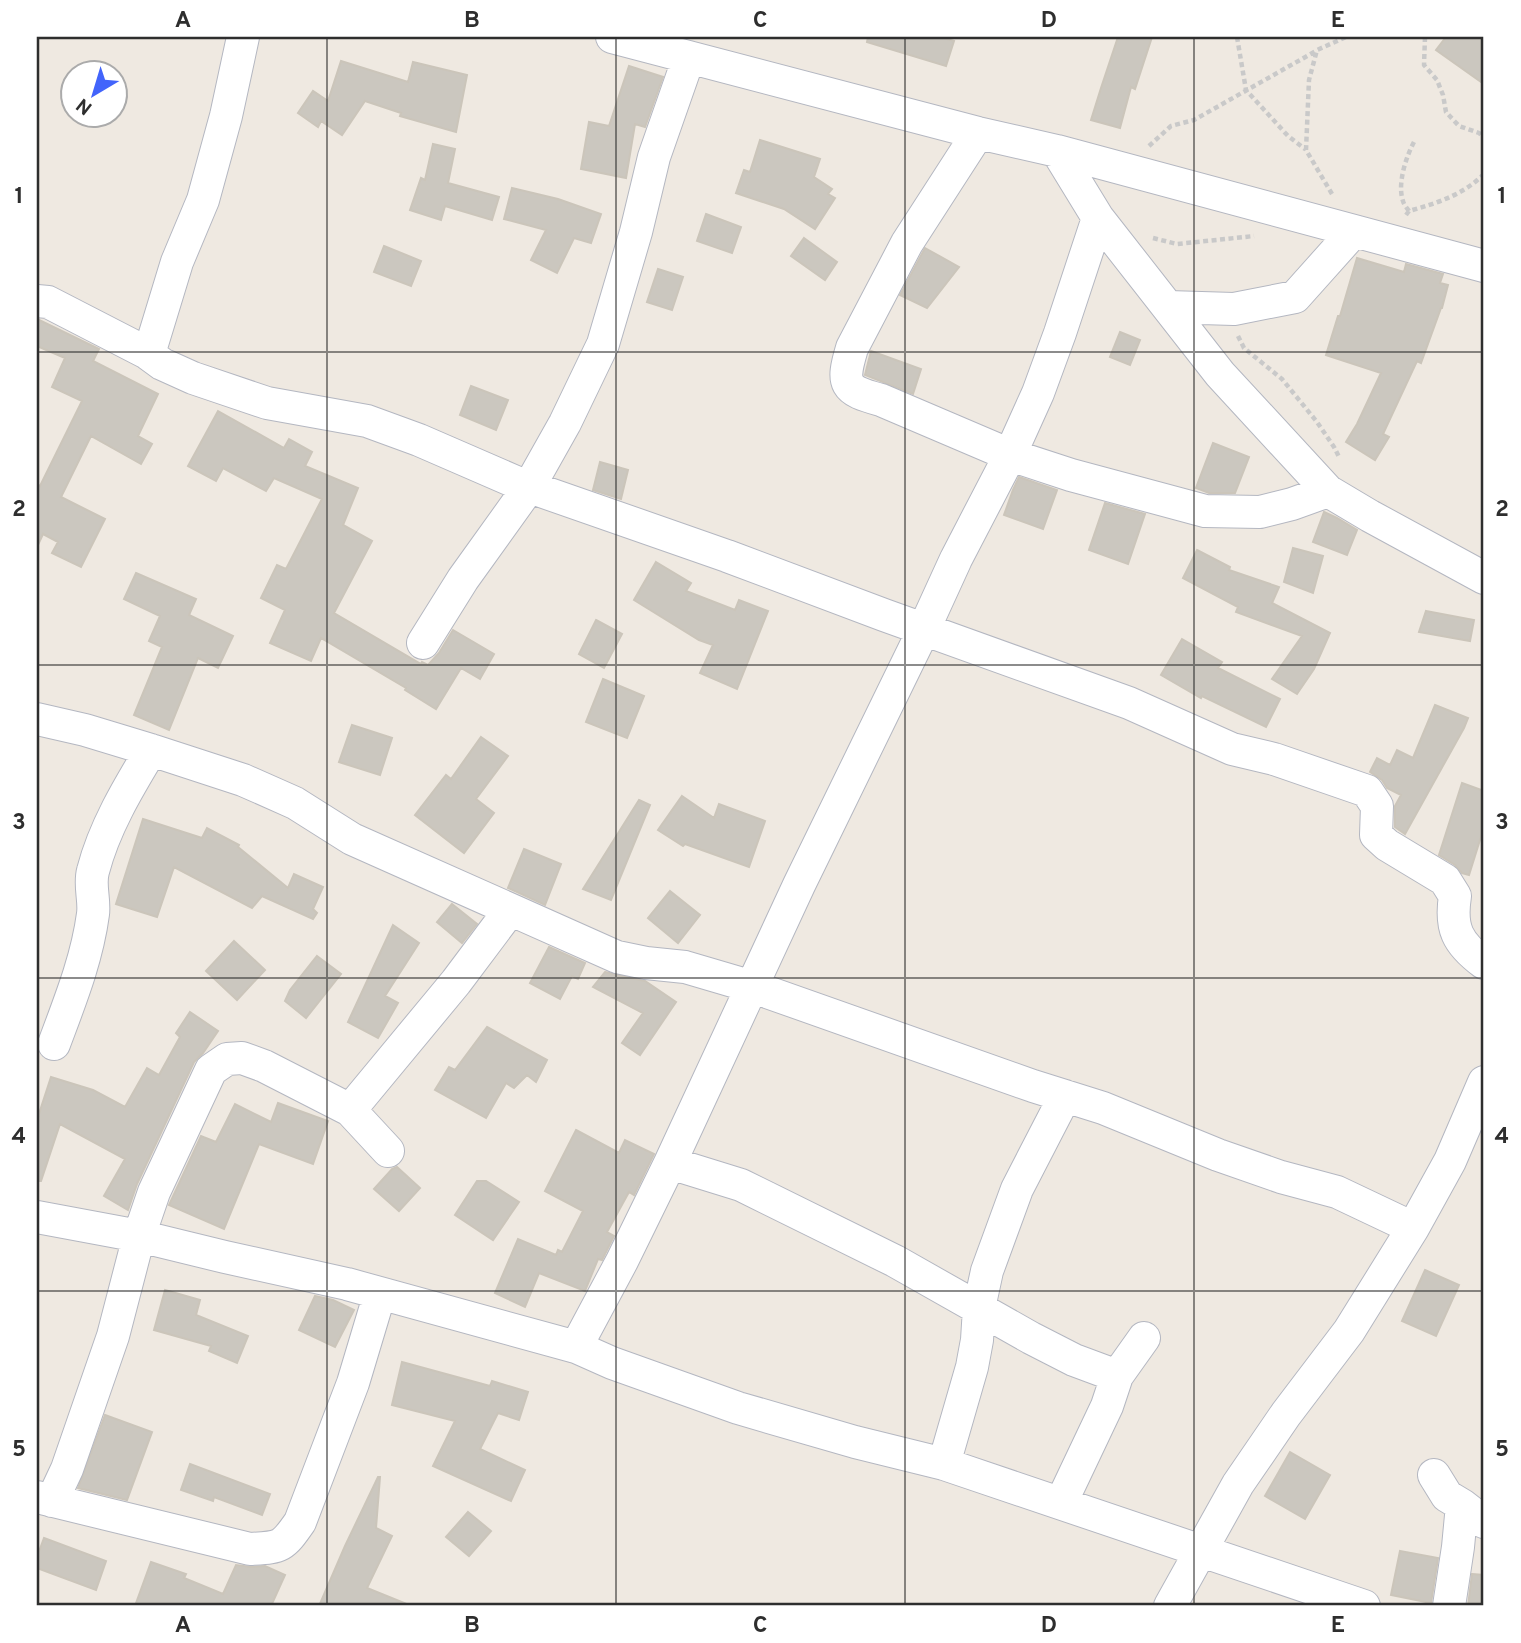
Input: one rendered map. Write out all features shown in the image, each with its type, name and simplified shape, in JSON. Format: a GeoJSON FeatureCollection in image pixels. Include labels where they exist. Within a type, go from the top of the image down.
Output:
{"type":"FeatureCollection","features":[{"type":"Feature","properties":{"kind":"street"},"geometry":{"type":"LineString","coordinates":[[147,353],[177,262],[203,200],[226,116],[243,37]]}},
{"type":"Feature","properties":{"kind":"street"},"geometry":{"type":"LineString","coordinates":[[612,37],[978,133],[1058,151],[1484,266]]}},
{"type":"Feature","properties":{"kind":"street"},"geometry":{"type":"LineString","coordinates":[[422,643],[463,579],[529,487],[565,423],[603,344],[636,232],[654,157],[689,57]]}},
{"type":"Feature","properties":{"kind":"street"},"geometry":{"type":"LineString","coordinates":[[978,133],[907,243],[852,348],[845,379],[850,388],[1010,455],[1071,475],[1205,511],[1260,512],[1292,504],[1336,479]]}},
{"type":"Feature","properties":{"kind":"street"},"geometry":{"type":"LineString","coordinates":[[1058,151],[1097,218],[1220,374],[1336,479],[1370,516],[1484,578]]}},
{"type":"Feature","properties":{"kind":"street"},"geometry":{"type":"LineString","coordinates":[[576,1347],[670,1163],[956,559],[1010,455],[1047,369],[1097,218]]}},
{"type":"Feature","properties":{"kind":"street"},"geometry":{"type":"LineString","coordinates":[[1168,307],[1234,309],[1295,297],[1353,231]]}},
{"type":"Feature","properties":{"kind":"street"},"geometry":{"type":"LineString","coordinates":[[37,301],[48,302],[193,378],[267,404],[367,421],[529,487],[727,556],[1129,703],[1232,749],[1274,759],[1367,791],[1377,806],[1376,835],[1387,845],[1445,880],[1455,896],[1452,915],[1458,935],[1470,952],[1484,963]]}},
{"type":"Feature","properties":{"kind":"street"},"geometry":{"type":"LineString","coordinates":[[37,719],[85,730],[243,780],[295,803],[352,839],[617,957],[685,967],[753,986],[1138,1122],[1231,1160],[1338,1192],[1413,1228]]}},
{"type":"Feature","properties":{"kind":"street"},"geometry":{"type":"LineString","coordinates":[[54,1044],[79,978],[93,913],[92,875],[101,846],[122,798],[151,750]]}},
{"type":"Feature","properties":{"kind":"street"},"geometry":{"type":"LineString","coordinates":[[350,1110],[456,982],[510,910]]}},
{"type":"Feature","properties":{"kind":"street"},"geometry":{"type":"LineString","coordinates":[[380,1293],[353,1383],[300,1522],[276,1548],[250,1549],[44,1499],[67,1469],[113,1336],[139,1236],[155,1192],[211,1070],[227,1059],[243,1058],[264,1066],[350,1110],[388,1152]]}},
{"type":"Feature","properties":{"kind":"street"},"geometry":{"type":"LineString","coordinates":[[1170,1606],[1238,1483],[1349,1331],[1413,1228],[1450,1161],[1482,1092]]}},
{"type":"Feature","properties":{"kind":"street"},"geometry":{"type":"LineString","coordinates":[[944,1464],[972,1367],[978,1340],[979,1308],[987,1271],[1017,1189],[1065,1096]]}},
{"type":"Feature","properties":{"kind":"street"},"geometry":{"type":"LineString","coordinates":[[670,1163],[741,1185],[895,1261],[1074,1360],[1117,1376]]}},
{"type":"Feature","properties":{"kind":"street"},"geometry":{"type":"LineString","coordinates":[[37,1217],[139,1236],[348,1283],[576,1347],[612,1363],[738,1408],[855,1442],[944,1464],[1364,1606]]}},
{"type":"Feature","properties":{"kind":"street"},"geometry":{"type":"LineString","coordinates":[[1061,1503],[1107,1406],[1117,1376],[1144,1338]]}},
{"type":"Feature","properties":{"kind":"street"},"geometry":{"type":"LineString","coordinates":[[1434,1475],[1447,1496],[1473,1513],[1458,1547],[1449,1606]]}},
{"type":"Feature","properties":{"kind":"path"},"geometry":{"type":"LineString","coordinates":[[1237,37],[1246,90],[1288,136],[1306,150],[1353,231]]}},
{"type":"Feature","properties":{"kind":"path"},"geometry":{"type":"LineString","coordinates":[[1126,169],[1171,126],[1195,120],[1317,50],[1346,37]]}},
{"type":"Feature","properties":{"kind":"path"},"geometry":{"type":"LineString","coordinates":[[1425,37],[1424,65],[1437,80],[1446,112],[1459,126],[1484,136]]}},
{"type":"Feature","properties":{"kind":"path"},"geometry":{"type":"LineString","coordinates":[[1306,150],[1309,80],[1317,50]]}},
{"type":"Feature","properties":{"kind":"path"},"geometry":{"type":"LineString","coordinates":[[1409,211],[1402,199],[1402,183],[1409,151],[1414,142]]}},
{"type":"Feature","properties":{"kind":"path"},"geometry":{"type":"LineString","coordinates":[[1386,240],[1409,211],[1445,200],[1473,186],[1484,174]]}},
{"type":"Feature","properties":{"kind":"path"},"geometry":{"type":"LineString","coordinates":[[1146,236],[1177,244],[1264,235]]}},
{"type":"Feature","properties":{"kind":"path"},"geometry":{"type":"LineString","coordinates":[[1226,309],[1244,348],[1282,379],[1328,439],[1336,479]]}},
{"type":"Feature","properties":{"kind":"building"},"geometry":{"type":"Polygon","coordinates":[[[868,37],[940,37],[954,41],[946,66],[867,42],[868,37]]]}},
{"type":"Feature","properties":{"kind":"building"},"geometry":{"type":"Polygon","coordinates":[[[1118,37],[1152,37],[1135,89],[1131,87],[1120,128],[1091,120],[1118,37]]]}},
{"type":"Feature","properties":{"kind":"building"},"geometry":{"type":"Polygon","coordinates":[[[1446,37],[1484,37],[1484,84],[1436,50],[1446,37]]]}},
{"type":"Feature","properties":{"kind":"building"},"geometry":{"type":"Polygon","coordinates":[[[341,61],[408,82],[413,62],[467,75],[456,132],[400,116],[401,113],[365,101],[342,135],[321,121],[318,127],[298,113],[313,91],[328,101],[341,61]]]}},
{"type":"Feature","properties":{"kind":"building"},"geometry":{"type":"Polygon","coordinates":[[[629,66],[663,77],[645,127],[635,124],[626,178],[581,169],[589,122],[609,126],[629,66]]]}},
{"type":"Feature","properties":{"kind":"building"},"geometry":{"type":"Polygon","coordinates":[[[760,140],[820,159],[814,177],[832,189],[828,194],[835,198],[815,229],[784,209],[736,193],[744,170],[750,172],[760,140]]]}},
{"type":"Feature","properties":{"kind":"building"},"geometry":{"type":"Polygon","coordinates":[[[433,144],[455,149],[448,183],[499,197],[492,220],[445,206],[441,220],[410,210],[421,178],[425,180],[433,144]]]}},
{"type":"Feature","properties":{"kind":"building"},"geometry":{"type":"Polygon","coordinates":[[[512,188],[558,199],[601,214],[591,243],[574,238],[557,273],[531,260],[546,230],[504,219],[512,188]]]}},
{"type":"Feature","properties":{"kind":"building"},"geometry":{"type":"Polygon","coordinates":[[[706,214],[741,227],[732,253],[697,241],[706,214]]]}},
{"type":"Feature","properties":{"kind":"building"},"geometry":{"type":"Polygon","coordinates":[[[804,238],[837,262],[825,280],[791,256],[804,238]]]}},
{"type":"Feature","properties":{"kind":"building"},"geometry":{"type":"Polygon","coordinates":[[[384,246],[421,261],[411,286],[374,272],[384,246]]]}},
{"type":"Feature","properties":{"kind":"building"},"geometry":{"type":"Polygon","coordinates":[[[925,248],[959,267],[927,308],[900,295],[925,248]]]}},
{"type":"Feature","properties":{"kind":"building"},"geometry":{"type":"Polygon","coordinates":[[[1357,258],[1404,272],[1406,264],[1443,274],[1440,283],[1448,285],[1421,363],[1417,361],[1383,434],[1389,437],[1375,460],[1346,442],[1381,373],[1326,355],[1357,258]]]}},
{"type":"Feature","properties":{"kind":"building"},"geometry":{"type":"Polygon","coordinates":[[[658,269],[683,277],[672,310],[647,302],[658,269]]]}},
{"type":"Feature","properties":{"kind":"building"},"geometry":{"type":"Polygon","coordinates":[[[37,319],[99,349],[93,361],[158,394],[138,436],[152,444],[141,464],[91,436],[61,497],[105,519],[81,567],[52,553],[58,542],[43,534],[37,547],[37,484],[40,486],[82,401],[52,387],[65,358],[37,346],[37,319]]]}},
{"type":"Feature","properties":{"kind":"building"},"geometry":{"type":"Polygon","coordinates":[[[1120,332],[1140,340],[1130,365],[1110,357],[1120,332]]]}},
{"type":"Feature","properties":{"kind":"building"},"geometry":{"type":"Polygon","coordinates":[[[871,351],[921,369],[913,394],[865,375],[871,351]]]}},
{"type":"Feature","properties":{"kind":"building"},"geometry":{"type":"Polygon","coordinates":[[[471,386],[508,400],[496,430],[460,415],[471,386]]]}},
{"type":"Feature","properties":{"kind":"building"},"geometry":{"type":"Polygon","coordinates":[[[218,411],[284,448],[289,439],[312,452],[305,466],[358,488],[343,525],[372,541],[334,613],[421,664],[422,662],[428,665],[453,630],[494,654],[480,679],[461,668],[436,709],[405,690],[406,688],[321,638],[311,661],[270,643],[285,610],[261,598],[277,565],[286,569],[322,499],[274,478],[266,491],[223,468],[216,481],[188,466],[218,411]]]}},
{"type":"Feature","properties":{"kind":"building"},"geometry":{"type":"Polygon","coordinates":[[[1213,443],[1249,457],[1235,493],[1209,493],[1196,488],[1213,443]]]}},
{"type":"Feature","properties":{"kind":"building"},"geometry":{"type":"Polygon","coordinates":[[[600,462],[628,470],[621,499],[593,490],[600,462]]]}},
{"type":"Feature","properties":{"kind":"building"},"geometry":{"type":"Polygon","coordinates":[[[1019,477],[1057,490],[1043,529],[1004,515],[1019,477]]]}},
{"type":"Feature","properties":{"kind":"building"},"geometry":{"type":"Polygon","coordinates":[[[1105,503],[1145,514],[1128,564],[1089,550],[1105,503]]]}},
{"type":"Feature","properties":{"kind":"building"},"geometry":{"type":"Polygon","coordinates":[[[1324,512],[1357,530],[1347,555],[1313,542],[1324,512]]]}},
{"type":"Feature","properties":{"kind":"building"},"geometry":{"type":"Polygon","coordinates":[[[1293,548],[1323,556],[1313,593],[1284,582],[1293,548]]]}},
{"type":"Feature","properties":{"kind":"building"},"geometry":{"type":"Polygon","coordinates":[[[1197,550],[1230,567],[1229,570],[1279,587],[1272,603],[1330,633],[1314,669],[1297,694],[1272,679],[1302,636],[1236,612],[1238,607],[1183,578],[1197,550]]]}},
{"type":"Feature","properties":{"kind":"building"},"geometry":{"type":"Polygon","coordinates":[[[656,562],[691,583],[686,591],[735,610],[739,600],[768,611],[737,689],[700,673],[713,645],[699,640],[634,600],[656,562]]]}},
{"type":"Feature","properties":{"kind":"building"},"geometry":{"type":"Polygon","coordinates":[[[136,573],[196,599],[189,615],[233,636],[218,668],[198,658],[169,730],[134,715],[162,647],[149,641],[160,616],[124,599],[136,573]]]}},
{"type":"Feature","properties":{"kind":"building"},"geometry":{"type":"Polygon","coordinates":[[[1426,611],[1474,620],[1470,641],[1419,632],[1426,611]]]}},
{"type":"Feature","properties":{"kind":"building"},"geometry":{"type":"Polygon","coordinates":[[[596,620],[622,634],[604,668],[579,654],[596,620]]]}},
{"type":"Feature","properties":{"kind":"building"},"geometry":{"type":"Polygon","coordinates":[[[1182,639],[1222,662],[1218,668],[1280,699],[1266,727],[1202,696],[1201,698],[1161,675],[1182,639]]]}},
{"type":"Feature","properties":{"kind":"building"},"geometry":{"type":"Polygon","coordinates":[[[603,679],[644,696],[627,738],[586,722],[603,679]]]}},
{"type":"Feature","properties":{"kind":"building"},"geometry":{"type":"Polygon","coordinates":[[[1435,705],[1468,718],[1405,834],[1395,827],[1395,806],[1401,795],[1387,788],[1382,780],[1370,772],[1377,758],[1390,765],[1397,750],[1413,758],[1435,705]]]}},
{"type":"Feature","properties":{"kind":"building"},"geometry":{"type":"Polygon","coordinates":[[[352,725],[392,738],[380,775],[339,762],[352,725]]]}},
{"type":"Feature","properties":{"kind":"building"},"geometry":{"type":"Polygon","coordinates":[[[481,737],[508,756],[476,799],[494,813],[464,853],[415,815],[446,775],[451,779],[481,737]]]}},
{"type":"Feature","properties":{"kind":"building"},"geometry":{"type":"Polygon","coordinates":[[[1462,783],[1484,791],[1484,827],[1469,875],[1462,873],[1439,855],[1462,783]]]}},
{"type":"Feature","properties":{"kind":"building"},"geometry":{"type":"Polygon","coordinates":[[[682,796],[714,818],[719,804],[765,821],[749,867],[685,844],[683,846],[658,830],[682,796]]]}},
{"type":"Feature","properties":{"kind":"building"},"geometry":{"type":"Polygon","coordinates":[[[639,800],[650,805],[611,900],[583,889],[639,800]]]}},
{"type":"Feature","properties":{"kind":"building"},"geometry":{"type":"Polygon","coordinates":[[[143,819],[202,838],[207,828],[239,845],[238,847],[288,888],[294,874],[323,887],[313,909],[317,913],[313,919],[262,896],[252,908],[174,867],[157,917],[116,904],[143,819]]]}},
{"type":"Feature","properties":{"kind":"building"},"geometry":{"type":"Polygon","coordinates":[[[524,849],[561,864],[545,905],[508,888],[524,849]]]}},
{"type":"Feature","properties":{"kind":"building"},"geometry":{"type":"Polygon","coordinates":[[[670,891],[700,915],[678,943],[648,918],[670,891]]]}},
{"type":"Feature","properties":{"kind":"building"},"geometry":{"type":"Polygon","coordinates":[[[452,904],[477,924],[462,943],[437,922],[452,904]]]}},
{"type":"Feature","properties":{"kind":"building"},"geometry":{"type":"Polygon","coordinates":[[[393,925],[419,943],[385,996],[398,1003],[378,1038],[348,1022],[393,925]]]}},
{"type":"Feature","properties":{"kind":"building"},"geometry":{"type":"Polygon","coordinates":[[[234,941],[265,970],[237,1000],[206,971],[234,941]]]}},
{"type":"Feature","properties":{"kind":"building"},"geometry":{"type":"Polygon","coordinates":[[[549,947],[585,963],[578,979],[572,976],[560,999],[530,983],[549,947]]]}},
{"type":"Feature","properties":{"kind":"building"},"geometry":{"type":"Polygon","coordinates":[[[317,956],[341,974],[306,1018],[285,1001],[290,990],[317,956]]]}},
{"type":"Feature","properties":{"kind":"building"},"geometry":{"type":"Polygon","coordinates":[[[605,972],[645,981],[676,1002],[640,1055],[622,1043],[643,1013],[593,987],[605,972]]]}},
{"type":"Feature","properties":{"kind":"building"},"geometry":{"type":"Polygon","coordinates":[[[190,1012],[218,1031],[194,1062],[137,1184],[128,1210],[104,1196],[125,1159],[60,1124],[41,1181],[37,1181],[37,1120],[51,1077],[93,1090],[125,1107],[147,1068],[159,1075],[180,1037],[176,1033],[190,1012]]]}},
{"type":"Feature","properties":{"kind":"building"},"geometry":{"type":"Polygon","coordinates":[[[487,1027],[547,1060],[536,1082],[527,1075],[514,1088],[506,1083],[486,1118],[435,1090],[449,1067],[455,1070],[487,1027]]]}},
{"type":"Feature","properties":{"kind":"building"},"geometry":{"type":"Polygon","coordinates":[[[278,1103],[328,1121],[313,1164],[259,1144],[224,1229],[169,1205],[201,1136],[216,1142],[235,1104],[271,1122],[278,1103]]]}},
{"type":"Feature","properties":{"kind":"building"},"geometry":{"type":"Polygon","coordinates":[[[576,1130],[619,1153],[625,1140],[654,1154],[634,1195],[629,1192],[607,1232],[614,1236],[602,1260],[598,1259],[585,1291],[539,1273],[525,1307],[495,1293],[518,1239],[556,1255],[558,1250],[562,1252],[583,1211],[545,1191],[576,1130]]]}},
{"type":"Feature","properties":{"kind":"building"},"geometry":{"type":"Polygon","coordinates":[[[397,1167],[420,1188],[399,1211],[374,1189],[397,1167]]]}},
{"type":"Feature","properties":{"kind":"building"},"geometry":{"type":"Polygon","coordinates":[[[477,1181],[486,1181],[519,1202],[493,1240],[455,1215],[477,1181]]]}},
{"type":"Feature","properties":{"kind":"building"},"geometry":{"type":"Polygon","coordinates":[[[1425,1270],[1459,1285],[1436,1336],[1402,1321],[1425,1270]]]}},
{"type":"Feature","properties":{"kind":"building"},"geometry":{"type":"Polygon","coordinates":[[[165,1290],[200,1300],[196,1315],[248,1336],[237,1363],[209,1351],[211,1346],[154,1330],[165,1290]]]}},
{"type":"Feature","properties":{"kind":"building"},"geometry":{"type":"Polygon","coordinates":[[[315,1296],[333,1300],[354,1310],[335,1347],[299,1330],[315,1296]]]}},
{"type":"Feature","properties":{"kind":"building"},"geometry":{"type":"Polygon","coordinates":[[[402,1362],[490,1386],[492,1381],[528,1392],[519,1420],[498,1413],[480,1449],[525,1470],[511,1501],[433,1466],[455,1421],[392,1405],[402,1362]]]}},
{"type":"Feature","properties":{"kind":"building"},"geometry":{"type":"Polygon","coordinates":[[[105,1415],[152,1432],[127,1500],[78,1488],[105,1415]]]}},
{"type":"Feature","properties":{"kind":"building"},"geometry":{"type":"Polygon","coordinates":[[[1290,1452],[1330,1475],[1305,1519],[1265,1496],[1290,1452]]]}},
{"type":"Feature","properties":{"kind":"building"},"geometry":{"type":"Polygon","coordinates":[[[190,1464],[270,1494],[262,1515],[214,1497],[213,1501],[181,1490],[190,1464]]]}},
{"type":"Feature","properties":{"kind":"building"},"geometry":{"type":"Polygon","coordinates":[[[378,1477],[376,1528],[392,1536],[367,1588],[409,1606],[319,1606],[345,1546],[378,1477]]]}},
{"type":"Feature","properties":{"kind":"building"},"geometry":{"type":"Polygon","coordinates":[[[468,1512],[491,1531],[469,1556],[446,1537],[468,1512]]]}},
{"type":"Feature","properties":{"kind":"building"},"geometry":{"type":"Polygon","coordinates":[[[44,1538],[106,1561],[96,1590],[37,1568],[37,1557],[44,1538]]]}},
{"type":"Feature","properties":{"kind":"building"},"geometry":{"type":"Polygon","coordinates":[[[1400,1551],[1438,1558],[1431,1603],[1391,1595],[1400,1551]]]}},
{"type":"Feature","properties":{"kind":"building"},"geometry":{"type":"Polygon","coordinates":[[[151,1562],[186,1574],[184,1578],[223,1594],[236,1565],[265,1566],[285,1575],[271,1606],[135,1606],[151,1562]]]}},
{"type":"Feature","properties":{"kind":"building"},"geometry":{"type":"Polygon","coordinates":[[[1472,1574],[1484,1575],[1484,1606],[1468,1606],[1472,1574]]]}}]}
